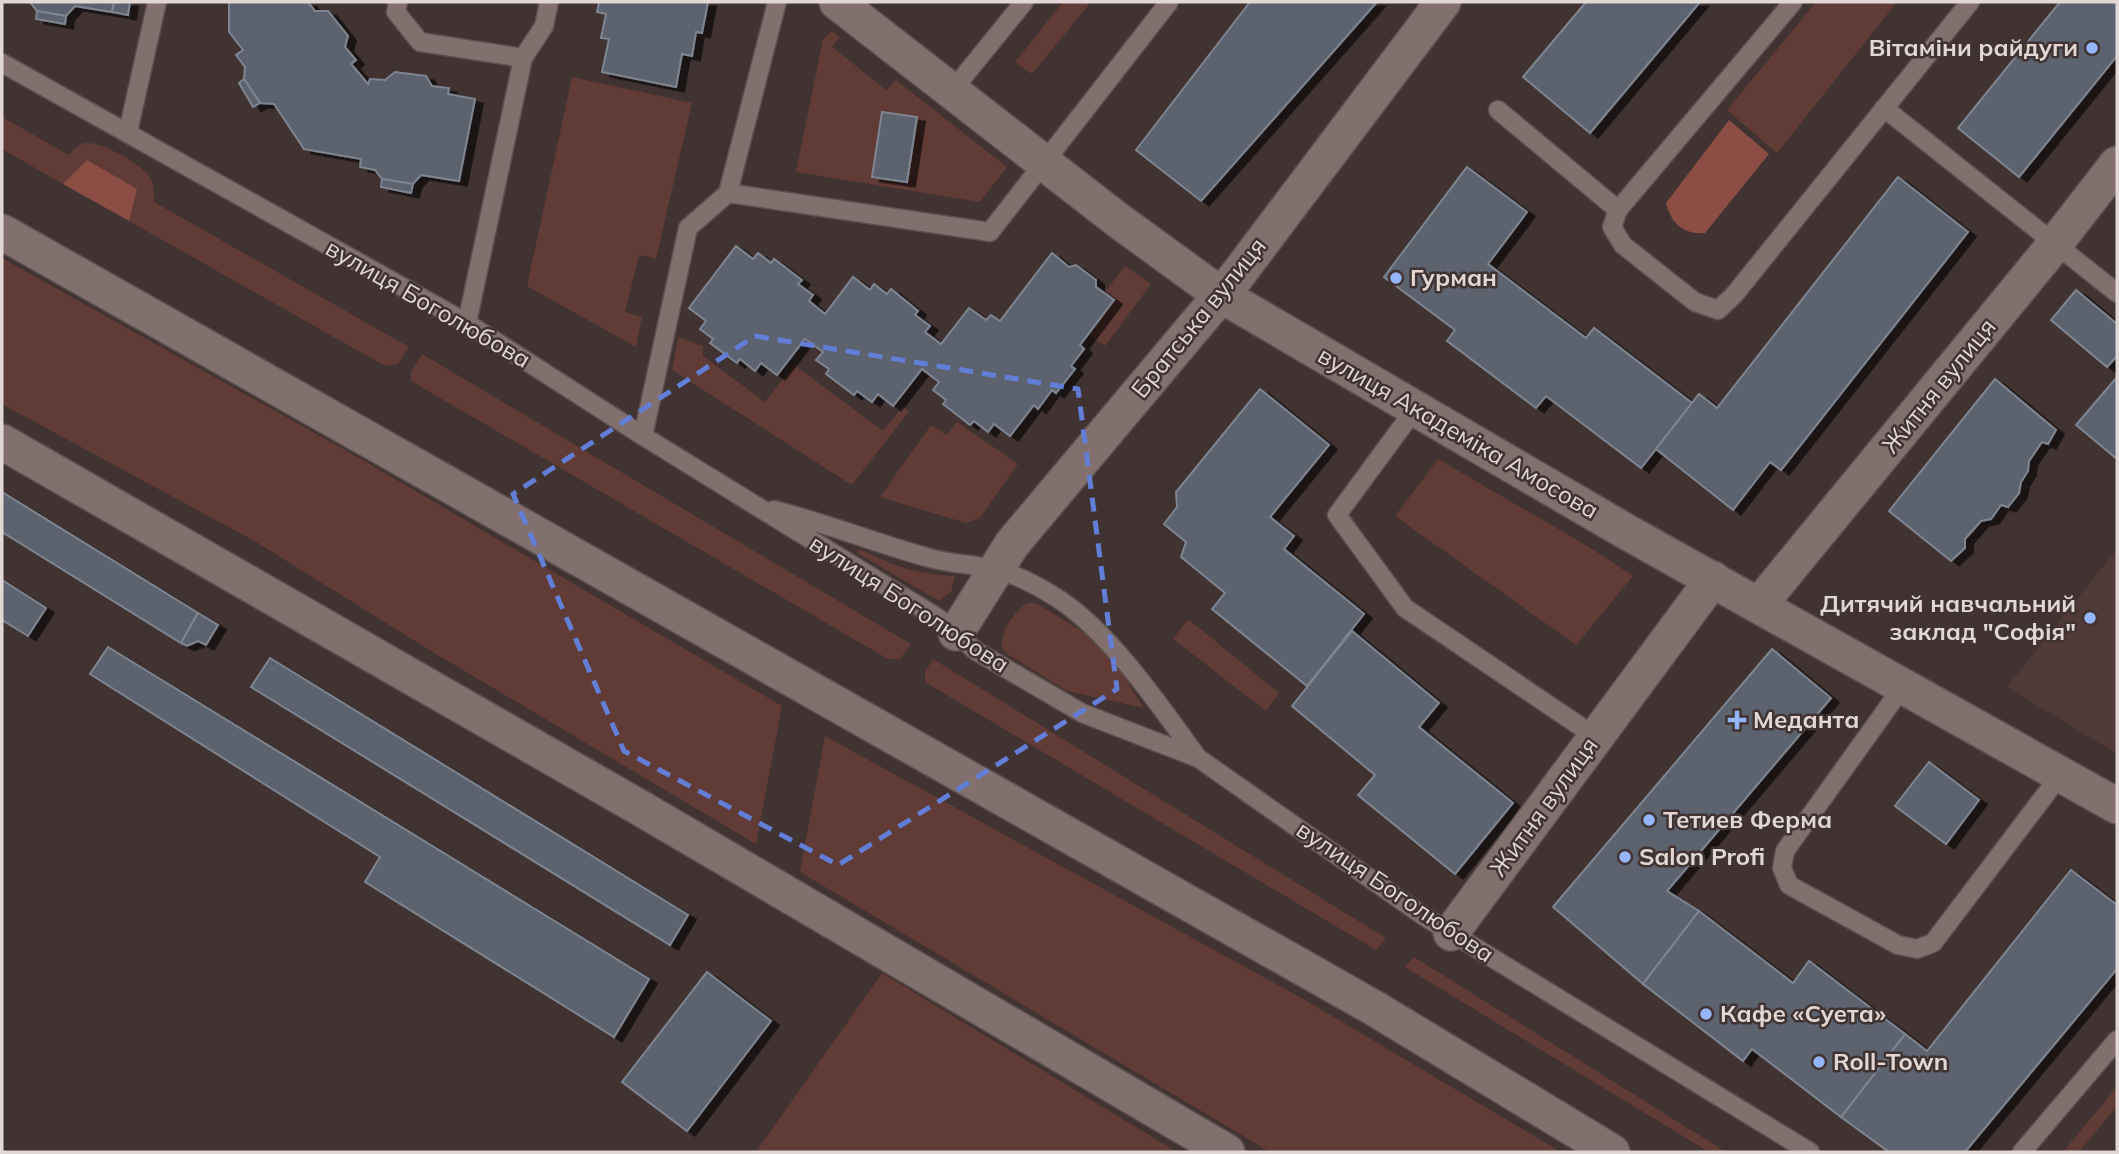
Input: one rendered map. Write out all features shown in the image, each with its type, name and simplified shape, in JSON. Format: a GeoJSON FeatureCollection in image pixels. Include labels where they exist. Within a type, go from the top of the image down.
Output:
{"type":"FeatureCollection","features":[{"type":"Feature","properties":{"kind":"street","name":"вулиця Академіка Амосова"},"geometry":{"type":"LineString","coordinates":[[837,2],[1119,221],[1221,295],[1713,579],[2117,806]]}},
{"type":"Feature","properties":{"kind":"street","name":"Братська вулиця"},"geometry":{"type":"LineString","coordinates":[[956,633],[1012,544],[1221,295],[1443,2]]}},
{"type":"Feature","properties":{"kind":"street","name":"Житня вулиця"},"geometry":{"type":"LineString","coordinates":[[1759,605],[2056,244],[2117,164]]}},
{"type":"Feature","properties":{"kind":"street"},"geometry":{"type":"LineString","coordinates":[[2,232],[1374,1008],[1612,1152]]}},
{"type":"Feature","properties":{"kind":"street"},"geometry":{"type":"LineString","coordinates":[[2,442],[642,808],[1227,1152]]}},
{"type":"Feature","properties":{"kind":"street","name":"Житня вулиця"},"geometry":{"type":"LineString","coordinates":[[1451,933],[1713,579]]}},
{"type":"Feature","properties":{"kind":"lane"},"geometry":{"type":"LineString","coordinates":[[128,132],[157,2]]}},
{"type":"Feature","properties":{"kind":"lane"},"geometry":{"type":"LineString","coordinates":[[398,2],[396,12],[420,42],[523,58]]}},
{"type":"Feature","properties":{"kind":"lane"},"geometry":{"type":"LineString","coordinates":[[467,323],[523,58],[544,26],[549,2]]}},
{"type":"Feature","properties":{"kind":"lane"},"geometry":{"type":"LineString","coordinates":[[643,436],[688,228],[728,193],[777,2]]}},
{"type":"Feature","properties":{"kind":"lane"},"geometry":{"type":"LineString","coordinates":[[951,92],[1024,2]]}},
{"type":"Feature","properties":{"kind":"lane"},"geometry":{"type":"LineString","coordinates":[[728,193],[990,232],[1169,2]]}},
{"type":"Feature","properties":{"kind":"lane"},"geometry":{"type":"LineString","coordinates":[[1793,2],[1618,210],[1612,226],[1623,246],[1695,302],[1718,310],[1734,295],[1970,2]]}},
{"type":"Feature","properties":{"kind":"lane","name":"вулиця Боголюбова"},"geometry":{"type":"LineString","coordinates":[[2,63],[467,323],[643,436],[938,618],[976,651],[1082,713],[1198,758],[1451,933],[1810,1152]]}},
{"type":"Feature","properties":{"kind":"lane"},"geometry":{"type":"LineString","coordinates":[[1885,108],[2117,293]]}},
{"type":"Feature","properties":{"kind":"lane"},"geometry":{"type":"LineString","coordinates":[[1498,110],[1618,210]]}},
{"type":"Feature","properties":{"kind":"lane"},"geometry":{"type":"LineString","coordinates":[[1415,409],[1337,515],[1405,608],[1596,737]]}},
{"type":"Feature","properties":{"kind":"lane"},"geometry":{"type":"LineString","coordinates":[[757,506],[820,522],[937,560],[996,570],[1058,598],[1095,629],[1155,700],[1198,758]]}},
{"type":"Feature","properties":{"kind":"lane"},"geometry":{"type":"LineString","coordinates":[[1904,685],[1785,851],[1782,868],[1789,885],[1898,945],[1917,949],[1933,943],[2061,774]]}},
{"type":"Feature","properties":{"kind":"lane"},"geometry":{"type":"LineString","coordinates":[[2022,1152],[2117,1040]]}},
{"type":"Feature","properties":{"kind":"highlighted area"},"geometry":{"type":"Polygon","coordinates":[[[755,336],[1078,389],[1117,689],[838,865],[624,751],[513,494],[755,336]]]}},
{"type":"Feature","properties":{"kind":"shaded area"},"geometry":{"type":"Polygon","coordinates":[[[1063,2],[1091,2],[1032,74],[1015,62],[1063,2]]]}},
{"type":"Feature","properties":{"kind":"shaded area"},"geometry":{"type":"Polygon","coordinates":[[[1816,2],[1897,2],[1777,153],[1727,110],[1816,2]]]}},
{"type":"Feature","properties":{"kind":"shaded area"},"geometry":{"type":"Polygon","coordinates":[[[832,31],[840,37],[832,47],[886,90],[896,80],[1007,167],[980,202],[796,172],[823,39],[832,31]]]}},
{"type":"Feature","properties":{"kind":"shaded area"},"geometry":{"type":"Polygon","coordinates":[[[572,77],[692,103],[656,259],[639,255],[625,312],[642,317],[636,347],[527,286],[572,77]]]}},
{"type":"Feature","properties":{"kind":"shaded area"},"geometry":{"type":"Polygon","coordinates":[[[2,117],[69,155],[78,146],[86,143],[93,143],[120,154],[149,176],[153,185],[154,202],[409,347],[398,364],[385,366],[129,221],[137,189],[87,160],[63,184],[2,149],[2,117]]]}},
{"type":"Feature","properties":{"kind":"shaded area"},"geometry":{"type":"Polygon","coordinates":[[[1729,120],[1769,154],[1705,233],[1684,230],[1671,216],[1666,203],[1729,120]]]}},
{"type":"Feature","properties":{"kind":"shaded area"},"geometry":{"type":"Polygon","coordinates":[[[87,160],[137,189],[129,221],[63,184],[87,160]]]}},
{"type":"Feature","properties":{"kind":"shaded area"},"geometry":{"type":"Polygon","coordinates":[[[2,258],[361,459],[782,706],[756,844],[436,654],[256,542],[2,404],[2,258]]]}},
{"type":"Feature","properties":{"kind":"shaded area"},"geometry":{"type":"Polygon","coordinates":[[[1125,266],[1151,284],[1105,346],[1088,334],[1114,301],[1104,293],[1125,266]]]}},
{"type":"Feature","properties":{"kind":"shaded area"},"geometry":{"type":"Polygon","coordinates":[[[678,337],[703,346],[703,356],[765,402],[794,365],[883,431],[903,406],[909,411],[852,485],[672,370],[678,337]]]}},
{"type":"Feature","properties":{"kind":"shaded area"},"geometry":{"type":"Polygon","coordinates":[[[422,354],[911,644],[900,659],[888,659],[411,381],[411,372],[422,354]]]}},
{"type":"Feature","properties":{"kind":"shaded area"},"geometry":{"type":"Polygon","coordinates":[[[957,422],[1018,464],[980,518],[966,523],[880,497],[931,425],[947,435],[957,422]]]}},
{"type":"Feature","properties":{"kind":"shaded area"},"geometry":{"type":"Polygon","coordinates":[[[1438,459],[1589,547],[1633,576],[1576,645],[1395,516],[1438,459]]]}},
{"type":"Feature","properties":{"kind":"shaded area"},"geometry":{"type":"Polygon","coordinates":[[[859,549],[905,568],[955,576],[951,592],[939,601],[857,553],[859,549]]]}},
{"type":"Feature","properties":{"kind":"shaded area","name":"Дитячий навчальний заклад \"Софія\""},"geometry":{"type":"Polygon","coordinates":[[[2117,549],[2117,754],[2007,687],[2117,549]]]}},
{"type":"Feature","properties":{"kind":"shaded area"},"geometry":{"type":"Polygon","coordinates":[[[1027,603],[1036,603],[1103,644],[1144,708],[1067,691],[1007,654],[1002,648],[1003,635],[1017,611],[1027,603]]]}},
{"type":"Feature","properties":{"kind":"shaded area"},"geometry":{"type":"Polygon","coordinates":[[[1188,619],[1279,693],[1266,711],[1173,639],[1188,619]]]}},
{"type":"Feature","properties":{"kind":"shaded area"},"geometry":{"type":"Polygon","coordinates":[[[933,659],[1386,938],[1376,950],[925,682],[925,672],[933,659]]]}},
{"type":"Feature","properties":{"kind":"shaded area"},"geometry":{"type":"Polygon","coordinates":[[[825,736],[1305,1000],[1561,1152],[1270,1152],[800,872],[825,736]]]}},
{"type":"Feature","properties":{"kind":"shaded area"},"geometry":{"type":"Polygon","coordinates":[[[1414,957],[1726,1152],[1709,1152],[1405,967],[1414,957]]]}},
{"type":"Feature","properties":{"kind":"shaded area"},"geometry":{"type":"Polygon","coordinates":[[[882,973],[1177,1152],[756,1152],[882,973]]]}},
{"type":"Feature","properties":{"kind":"shaded area"},"geometry":{"type":"Polygon","coordinates":[[[2117,1087],[2117,1106],[2079,1152],[2063,1152],[2117,1087]]]}},
{"type":"Feature","properties":{"kind":"building"},"geometry":{"type":"Polygon","coordinates":[[[30,2],[114,2],[112,12],[75,6],[66,16],[37,11],[30,2]]]}},
{"type":"Feature","properties":{"kind":"building"},"geometry":{"type":"Polygon","coordinates":[[[114,2],[130,2],[128,15],[112,12],[114,2]]]}},
{"type":"Feature","properties":{"kind":"building"},"geometry":{"type":"Polygon","coordinates":[[[229,2],[308,2],[315,11],[328,11],[348,36],[345,47],[356,60],[351,64],[368,84],[370,79],[385,80],[395,72],[426,76],[432,86],[449,88],[448,94],[475,99],[459,181],[421,175],[413,184],[382,179],[375,170],[360,167],[361,159],[304,149],[274,104],[260,103],[244,79],[245,67],[236,55],[243,50],[229,32],[229,2]]]}},
{"type":"Feature","properties":{"kind":"building"},"geometry":{"type":"Polygon","coordinates":[[[599,2],[708,2],[702,33],[696,32],[692,56],[682,54],[676,87],[602,72],[609,39],[601,38],[606,14],[597,12],[599,2]]]}},
{"type":"Feature","properties":{"kind":"building"},"geometry":{"type":"Polygon","coordinates":[[[1250,2],[1377,2],[1201,201],[1136,150],[1250,2]]]}},
{"type":"Feature","properties":{"kind":"building"},"geometry":{"type":"Polygon","coordinates":[[[1586,2],[1700,2],[1590,133],[1523,77],[1586,2]]]}},
{"type":"Feature","properties":{"kind":"building"},"geometry":{"type":"Polygon","coordinates":[[[2060,2],[2117,2],[2117,56],[2019,177],[1958,128],[2060,2]]]}},
{"type":"Feature","properties":{"kind":"building"},"geometry":{"type":"Polygon","coordinates":[[[37,11],[66,16],[65,24],[36,19],[37,11]]]}},
{"type":"Feature","properties":{"kind":"building"},"geometry":{"type":"Polygon","coordinates":[[[244,79],[260,103],[253,107],[239,83],[244,79]]]}},
{"type":"Feature","properties":{"kind":"building"},"geometry":{"type":"Polygon","coordinates":[[[882,112],[917,117],[907,182],[872,177],[882,112]]]}},
{"type":"Feature","properties":{"kind":"building"},"geometry":{"type":"Polygon","coordinates":[[[1467,167],[1527,212],[1488,264],[1586,338],[1594,328],[1692,403],[1641,468],[1546,396],[1536,408],[1447,341],[1455,330],[1384,277],[1467,167]]]}},
{"type":"Feature","properties":{"kind":"building"},"geometry":{"type":"Polygon","coordinates":[[[1898,177],[1968,232],[1781,470],[1770,462],[1733,510],[1656,449],[1699,394],[1717,408],[1898,177]]]}},
{"type":"Feature","properties":{"kind":"building"},"geometry":{"type":"Polygon","coordinates":[[[382,179],[413,184],[411,193],[381,187],[382,179]]]}},
{"type":"Feature","properties":{"kind":"building"},"geometry":{"type":"Polygon","coordinates":[[[736,246],[753,259],[758,253],[771,263],[774,259],[802,280],[798,284],[813,295],[809,301],[825,314],[853,277],[870,290],[874,284],[887,294],[891,289],[918,311],[915,315],[930,326],[925,332],[941,344],[969,308],[986,320],[991,315],[1000,321],[1052,253],[1069,267],[1076,265],[1096,280],[1096,287],[1114,300],[1080,345],[1084,349],[1071,366],[1075,369],[1056,393],[1052,390],[1038,409],[1034,405],[1010,436],[994,424],[988,432],[974,421],[970,425],[943,404],[946,400],[933,390],[939,382],[922,369],[893,406],[878,394],[872,402],[857,391],[854,395],[826,374],[829,369],[816,360],[823,352],[805,339],[777,375],[761,363],[755,371],[740,359],[737,363],[710,343],[713,339],[700,329],[706,321],[689,308],[736,246]]]}},
{"type":"Feature","properties":{"kind":"building"},"geometry":{"type":"Polygon","coordinates":[[[2076,290],[2117,324],[2117,356],[2107,367],[2051,320],[2076,290]]]}},
{"type":"Feature","properties":{"kind":"building"},"geometry":{"type":"Polygon","coordinates":[[[2117,377],[2117,459],[2076,425],[2117,377]]]}},
{"type":"Feature","properties":{"kind":"building"},"geometry":{"type":"Polygon","coordinates":[[[1995,379],[2056,430],[2048,444],[2042,442],[2029,461],[2019,493],[2008,507],[2001,505],[1991,519],[1981,521],[1965,539],[1965,548],[1951,561],[1889,511],[1995,379]]]}},
{"type":"Feature","properties":{"kind":"building"},"geometry":{"type":"Polygon","coordinates":[[[1260,389],[1329,445],[1270,517],[1294,536],[1284,549],[1364,614],[1307,686],[1212,609],[1225,593],[1181,557],[1186,542],[1164,524],[1177,507],[1176,492],[1260,389]]]}},
{"type":"Feature","properties":{"kind":"building"},"geometry":{"type":"Polygon","coordinates":[[[2,492],[198,613],[181,643],[2,532],[2,492]]]}},
{"type":"Feature","properties":{"kind":"building"},"geometry":{"type":"Polygon","coordinates":[[[2,580],[46,608],[28,636],[2,620],[2,580]]]}},
{"type":"Feature","properties":{"kind":"building"},"geometry":{"type":"Polygon","coordinates":[[[198,613],[218,625],[206,645],[198,641],[187,646],[181,643],[198,613]]]}},
{"type":"Feature","properties":{"kind":"building"},"geometry":{"type":"Polygon","coordinates":[[[1352,631],[1439,703],[1419,727],[1513,803],[1455,874],[1358,795],[1375,775],[1292,706],[1352,631]]]}},
{"type":"Feature","properties":{"kind":"building"},"geometry":{"type":"Polygon","coordinates":[[[108,647],[649,979],[614,1037],[365,882],[380,857],[90,674],[108,647]]]}},
{"type":"Feature","properties":{"kind":"building"},"geometry":{"type":"Polygon","coordinates":[[[1772,649],[1831,698],[1667,891],[1699,911],[1643,984],[1553,907],[1772,649]]]}},
{"type":"Feature","properties":{"kind":"building"},"geometry":{"type":"Polygon","coordinates":[[[270,658],[688,915],[670,945],[251,687],[270,658]]]}},
{"type":"Feature","properties":{"kind":"building"},"geometry":{"type":"Polygon","coordinates":[[[1929,762],[1979,800],[1946,844],[1895,806],[1929,762]]]}},
{"type":"Feature","properties":{"kind":"building"},"geometry":{"type":"Polygon","coordinates":[[[2071,870],[2117,905],[2117,969],[1965,1152],[1889,1152],[1841,1117],[1905,1034],[1927,1051],[2071,870]]]}},
{"type":"Feature","properties":{"kind":"building"},"geometry":{"type":"Polygon","coordinates":[[[1699,911],[1793,983],[1809,961],[1905,1034],[1841,1117],[1752,1049],[1743,1061],[1643,984],[1699,911]]]}},
{"type":"Feature","properties":{"kind":"building"},"geometry":{"type":"Polygon","coordinates":[[[707,972],[771,1021],[687,1131],[622,1082],[707,972]]]}},
{"type":"Feature","properties":{"kind":"place","name":"Вітаміни райдуги"},"geometry":{"type":"Point","coordinates":[2092,48]}},
{"type":"Feature","properties":{"kind":"place","name":"Гурман"},"geometry":{"type":"Point","coordinates":[1396,278]}},
{"type":"Feature","properties":{"kind":"place","name":"Дитячий навчальний заклад \"Софія\""},"geometry":{"type":"Point","coordinates":[2090,618]}},
{"type":"Feature","properties":{"kind":"place","name":"Меданта"},"geometry":{"type":"Point","coordinates":[1737,720]}},
{"type":"Feature","properties":{"kind":"place","name":"Тетиев Ферма"},"geometry":{"type":"Point","coordinates":[1649,820]}},
{"type":"Feature","properties":{"kind":"place","name":"Salon Profi"},"geometry":{"type":"Point","coordinates":[1625,857]}},
{"type":"Feature","properties":{"kind":"place","name":"Кафе «Суета»"},"geometry":{"type":"Point","coordinates":[1706,1014]}},
{"type":"Feature","properties":{"kind":"place","name":"Roll-Town"},"geometry":{"type":"Point","coordinates":[1819,1062]}}]}
